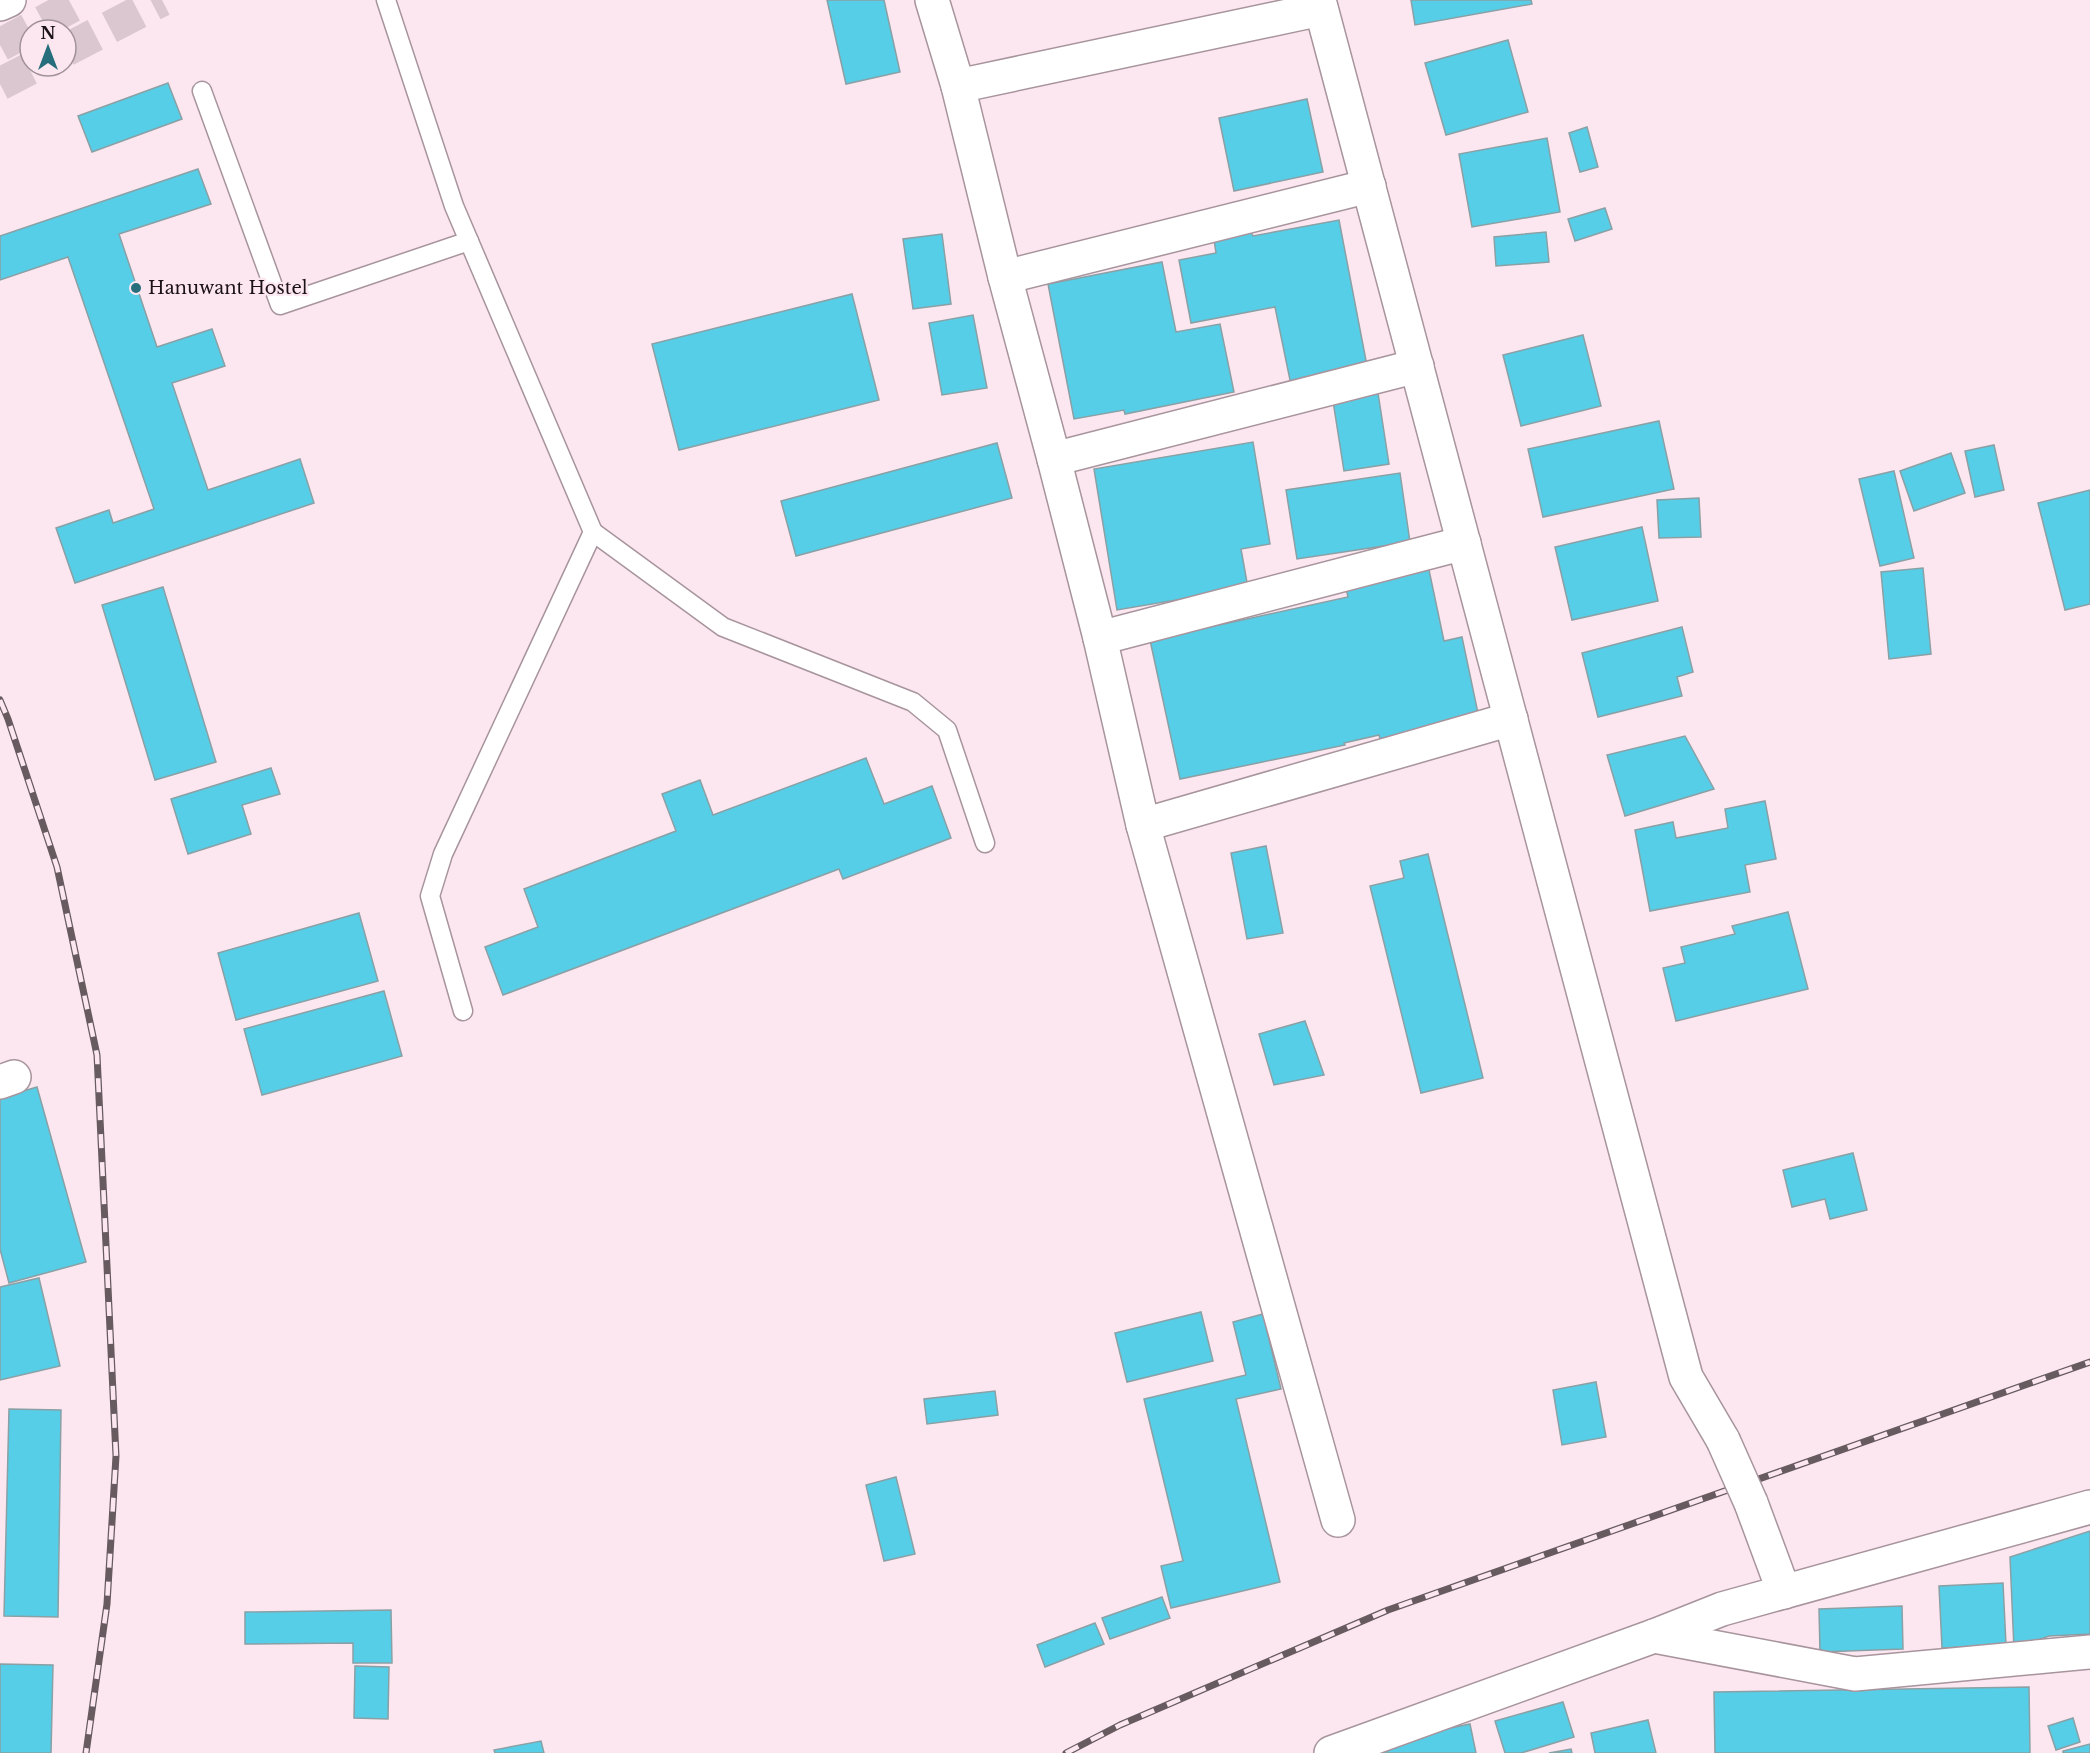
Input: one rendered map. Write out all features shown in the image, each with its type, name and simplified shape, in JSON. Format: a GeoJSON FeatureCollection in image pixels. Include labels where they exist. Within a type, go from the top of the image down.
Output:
{"type":"FeatureCollection","features":[{"type":"Feature","properties":{"kind":"street"},"geometry":{"type":"LineString","coordinates":[[0,4],[9,0]]}},
{"type":"Feature","properties":{"kind":"street"},"geometry":{"type":"LineString","coordinates":[[932,0],[958,86],[1005,277],[1100,638],[1143,825],[1338,1520]]}},
{"type":"Feature","properties":{"kind":"street"},"geometry":{"type":"LineString","coordinates":[[958,86],[1320,5],[1686,1377],[1723,1440],[1751,1503],[1784,1592]]}},
{"type":"Feature","properties":{"kind":"street"},"geometry":{"type":"LineString","coordinates":[[1005,277],[1369,186]]}},
{"type":"Feature","properties":{"kind":"street"},"geometry":{"type":"LineString","coordinates":[[1054,459],[1417,366]]}},
{"type":"Feature","properties":{"kind":"street"},"geometry":{"type":"LineString","coordinates":[[1100,638],[1464,543]]}},
{"type":"Feature","properties":{"kind":"street"},"geometry":{"type":"LineString","coordinates":[[1143,825],[1510,718]]}},
{"type":"Feature","properties":{"kind":"street"},"geometry":{"type":"LineString","coordinates":[[1330,1753],[1654,1636],[1722,1609],[2090,1507]]}},
{"type":"Feature","properties":{"kind":"street"},"geometry":{"type":"LineString","coordinates":[[1654,1636],[1855,1674],[2090,1652]]}},
{"type":"Feature","properties":{"kind":"lane"},"geometry":{"type":"LineString","coordinates":[[386,0],[454,206],[593,532],[723,627],[913,702],[947,730],[985,843]]}},
{"type":"Feature","properties":{"kind":"lane"},"geometry":{"type":"LineString","coordinates":[[202,91],[280,305],[469,241]]}},
{"type":"Feature","properties":{"kind":"lane"},"geometry":{"type":"LineString","coordinates":[[463,1011],[430,896],[442,854],[593,532]]}},
{"type":"Feature","properties":{"kind":"building"},"geometry":{"type":"Polygon","coordinates":[[[827,0],[884,0],[900,72],[846,84],[827,0]]]}},
{"type":"Feature","properties":{"kind":"building"},"geometry":{"type":"Polygon","coordinates":[[[1411,0],[1531,0],[1532,4],[1415,25],[1411,0]]]}},
{"type":"Feature","properties":{"kind":"building"},"geometry":{"type":"Polygon","coordinates":[[[1508,40],[1528,112],[1446,135],[1425,63],[1508,40]]]}},
{"type":"Feature","properties":{"kind":"building"},"geometry":{"type":"Polygon","coordinates":[[[168,83],[182,119],[92,152],[78,116],[168,83]]]}},
{"type":"Feature","properties":{"kind":"building"},"geometry":{"type":"Polygon","coordinates":[[[1307,99],[1323,172],[1234,191],[1219,118],[1307,99]]]}},
{"type":"Feature","properties":{"kind":"building"},"geometry":{"type":"Polygon","coordinates":[[[1587,127],[1598,167],[1580,172],[1569,133],[1587,127]]]}},
{"type":"Feature","properties":{"kind":"building"},"geometry":{"type":"Polygon","coordinates":[[[1547,138],[1560,212],[1472,227],[1459,154],[1547,138]]]}},
{"type":"Feature","properties":{"kind":"building"},"geometry":{"type":"Polygon","coordinates":[[[198,169],[211,204],[119,234],[157,347],[212,329],[225,366],[172,383],[208,490],[300,459],[314,503],[75,583],[56,528],[109,510],[113,523],[154,509],[68,257],[0,280],[0,236],[198,169]]]}},
{"type":"Feature","properties":{"kind":"building"},"geometry":{"type":"Polygon","coordinates":[[[1605,208],[1612,229],[1575,241],[1568,219],[1605,208]]]}},
{"type":"Feature","properties":{"kind":"building"},"geometry":{"type":"Polygon","coordinates":[[[1339,220],[1368,371],[1291,385],[1275,307],[1191,323],[1179,260],[1216,253],[1214,240],[1251,232],[1253,236],[1339,220]]]}},
{"type":"Feature","properties":{"kind":"building"},"geometry":{"type":"Polygon","coordinates":[[[1546,232],[1549,262],[1496,266],[1494,237],[1546,232]]]}},
{"type":"Feature","properties":{"kind":"building"},"geometry":{"type":"Polygon","coordinates":[[[942,234],[951,304],[913,309],[903,239],[942,234]]]}},
{"type":"Feature","properties":{"kind":"building"},"geometry":{"type":"Polygon","coordinates":[[[1162,262],[1176,332],[1220,324],[1234,392],[1125,414],[1124,410],[1074,419],[1048,284],[1162,262]]]}},
{"type":"Feature","properties":{"kind":"building"},"geometry":{"type":"Polygon","coordinates":[[[852,294],[879,400],[679,450],[652,344],[852,294]]]}},
{"type":"Feature","properties":{"kind":"building"},"geometry":{"type":"Polygon","coordinates":[[[973,315],[987,388],[942,395],[929,323],[973,315]]]}},
{"type":"Feature","properties":{"kind":"building"},"geometry":{"type":"Polygon","coordinates":[[[1583,335],[1601,406],[1521,426],[1503,355],[1583,335]]]}},
{"type":"Feature","properties":{"kind":"building"},"geometry":{"type":"Polygon","coordinates":[[[1378,393],[1389,464],[1344,471],[1333,401],[1378,393]]]}},
{"type":"Feature","properties":{"kind":"building"},"geometry":{"type":"Polygon","coordinates":[[[1659,421],[1674,489],[1543,517],[1528,449],[1659,421]]]}},
{"type":"Feature","properties":{"kind":"building"},"geometry":{"type":"Polygon","coordinates":[[[1253,442],[1270,544],[1241,549],[1248,588],[1117,610],[1094,469],[1253,442]]]}},
{"type":"Feature","properties":{"kind":"building"},"geometry":{"type":"Polygon","coordinates":[[[997,443],[1012,498],[796,556],[781,501],[997,443]]]}},
{"type":"Feature","properties":{"kind":"building"},"geometry":{"type":"Polygon","coordinates":[[[1994,445],[2004,490],[1975,497],[1965,451],[1994,445]]]}},
{"type":"Feature","properties":{"kind":"building"},"geometry":{"type":"Polygon","coordinates":[[[1951,453],[1965,493],[1914,511],[1900,471],[1951,453]]]}},
{"type":"Feature","properties":{"kind":"building"},"geometry":{"type":"Polygon","coordinates":[[[1894,471],[1914,558],[1880,566],[1859,479],[1894,471]]]}},
{"type":"Feature","properties":{"kind":"building"},"geometry":{"type":"Polygon","coordinates":[[[1400,473],[1410,542],[1297,559],[1286,490],[1400,473]]]}},
{"type":"Feature","properties":{"kind":"building"},"geometry":{"type":"Polygon","coordinates":[[[2090,490],[2090,604],[2065,610],[2038,503],[2090,490]]]}},
{"type":"Feature","properties":{"kind":"building"},"geometry":{"type":"Polygon","coordinates":[[[1699,498],[1701,537],[1659,538],[1657,500],[1699,498]]]}},
{"type":"Feature","properties":{"kind":"building"},"geometry":{"type":"Polygon","coordinates":[[[1642,527],[1658,601],[1572,620],[1555,547],[1642,527]]]}},
{"type":"Feature","properties":{"kind":"building"},"geometry":{"type":"Polygon","coordinates":[[[1923,568],[1931,654],[1889,659],[1881,572],[1923,568]]]}},
{"type":"Feature","properties":{"kind":"building"},"geometry":{"type":"Polygon","coordinates":[[[1429,570],[1444,641],[1462,637],[1479,718],[1380,739],[1379,735],[1344,743],[1345,745],[1180,779],[1150,640],[1348,597],[1346,588],[1429,570]]]}},
{"type":"Feature","properties":{"kind":"building"},"geometry":{"type":"Polygon","coordinates":[[[163,587],[216,762],[155,780],[102,605],[163,587]]]}},
{"type":"Feature","properties":{"kind":"building"},"geometry":{"type":"Polygon","coordinates":[[[1682,627],[1693,672],[1677,677],[1682,696],[1598,717],[1582,653],[1682,627]]]}},
{"type":"Feature","properties":{"kind":"building"},"geometry":{"type":"Polygon","coordinates":[[[1685,736],[1714,789],[1625,816],[1607,755],[1685,736]]]}},
{"type":"Feature","properties":{"kind":"building"},"geometry":{"type":"Polygon","coordinates":[[[866,758],[884,804],[932,786],[951,838],[843,879],[839,869],[503,995],[485,947],[538,927],[524,889],[676,831],[662,794],[700,780],[713,815],[866,758]]]}},
{"type":"Feature","properties":{"kind":"building"},"geometry":{"type":"Polygon","coordinates":[[[271,768],[280,794],[242,805],[251,834],[188,854],[171,799],[271,768]]]}},
{"type":"Feature","properties":{"kind":"building"},"geometry":{"type":"Polygon","coordinates":[[[1765,801],[1776,859],[1745,865],[1750,892],[1650,911],[1635,830],[1673,822],[1676,838],[1728,828],[1725,809],[1765,801]]]}},
{"type":"Feature","properties":{"kind":"building"},"geometry":{"type":"Polygon","coordinates":[[[1266,846],[1283,933],[1247,939],[1231,853],[1266,846]]]}},
{"type":"Feature","properties":{"kind":"building"},"geometry":{"type":"Polygon","coordinates":[[[1428,854],[1483,1078],[1421,1093],[1370,886],[1404,878],[1400,861],[1428,854]]]}},
{"type":"Feature","properties":{"kind":"building"},"geometry":{"type":"Polygon","coordinates":[[[1788,912],[1808,989],[1676,1021],[1663,968],[1685,963],[1681,947],[1735,934],[1732,926],[1788,912]]]}},
{"type":"Feature","properties":{"kind":"building"},"geometry":{"type":"Polygon","coordinates":[[[359,913],[378,981],[236,1020],[218,953],[359,913]]]}},
{"type":"Feature","properties":{"kind":"building"},"geometry":{"type":"Polygon","coordinates":[[[384,991],[402,1056],[262,1095],[244,1029],[384,991]]]}},
{"type":"Feature","properties":{"kind":"building"},"geometry":{"type":"Polygon","coordinates":[[[1305,1021],[1324,1075],[1274,1085],[1259,1034],[1305,1021]]]}},
{"type":"Feature","properties":{"kind":"building"},"geometry":{"type":"Polygon","coordinates":[[[37,1087],[86,1262],[9,1283],[0,1249],[0,1098],[37,1087]]]}},
{"type":"Feature","properties":{"kind":"building"},"geometry":{"type":"Polygon","coordinates":[[[1853,1153],[1867,1210],[1830,1219],[1825,1199],[1792,1207],[1783,1170],[1853,1153]]]}},
{"type":"Feature","properties":{"kind":"building"},"geometry":{"type":"Polygon","coordinates":[[[39,1278],[60,1366],[0,1380],[0,1287],[39,1278]]]}},
{"type":"Feature","properties":{"kind":"building"},"geometry":{"type":"Polygon","coordinates":[[[1201,1312],[1213,1361],[1127,1382],[1115,1333],[1201,1312]]]}},
{"type":"Feature","properties":{"kind":"building"},"geometry":{"type":"Polygon","coordinates":[[[1263,1314],[1281,1389],[1236,1399],[1280,1582],[1171,1608],[1161,1566],[1183,1561],[1144,1399],[1246,1375],[1233,1322],[1263,1314]]]}},
{"type":"Feature","properties":{"kind":"building"},"geometry":{"type":"Polygon","coordinates":[[[1596,1382],[1606,1437],[1562,1445],[1553,1390],[1596,1382]]]}},
{"type":"Feature","properties":{"kind":"building"},"geometry":{"type":"Polygon","coordinates":[[[995,1391],[998,1415],[927,1424],[924,1399],[995,1391]]]}},
{"type":"Feature","properties":{"kind":"building"},"geometry":{"type":"Polygon","coordinates":[[[9,1409],[61,1410],[58,1617],[4,1616],[9,1409]]]}},
{"type":"Feature","properties":{"kind":"building"},"geometry":{"type":"Polygon","coordinates":[[[896,1477],[915,1554],[884,1561],[866,1485],[896,1477]]]}},
{"type":"Feature","properties":{"kind":"building"},"geometry":{"type":"Polygon","coordinates":[[[2090,1531],[2090,1634],[2049,1636],[2014,1649],[2010,1557],[2090,1531]]]}},
{"type":"Feature","properties":{"kind":"building"},"geometry":{"type":"Polygon","coordinates":[[[2003,1583],[2006,1645],[1942,1648],[1939,1586],[2003,1583]]]}},
{"type":"Feature","properties":{"kind":"building"},"geometry":{"type":"Polygon","coordinates":[[[1162,1597],[1170,1618],[1110,1639],[1102,1618],[1162,1597]]]}},
{"type":"Feature","properties":{"kind":"building"},"geometry":{"type":"Polygon","coordinates":[[[1902,1606],[1903,1649],[1820,1652],[1819,1609],[1902,1606]]]}},
{"type":"Feature","properties":{"kind":"building"},"geometry":{"type":"Polygon","coordinates":[[[391,1610],[392,1663],[353,1663],[353,1643],[245,1644],[245,1612],[391,1610]]]}},
{"type":"Feature","properties":{"kind":"building"},"geometry":{"type":"Polygon","coordinates":[[[1095,1623],[1104,1644],[1045,1667],[1037,1645],[1095,1623]]]}},
{"type":"Feature","properties":{"kind":"building"},"geometry":{"type":"Polygon","coordinates":[[[0,1664],[53,1665],[51,1753],[0,1753],[0,1664]]]}},
{"type":"Feature","properties":{"kind":"building"},"geometry":{"type":"Polygon","coordinates":[[[355,1666],[389,1667],[388,1719],[354,1718],[355,1666]]]}},
{"type":"Feature","properties":{"kind":"building"},"geometry":{"type":"Polygon","coordinates":[[[2029,1687],[2030,1753],[1715,1753],[1714,1692],[2029,1687]]]}},
{"type":"Feature","properties":{"kind":"building"},"geometry":{"type":"Polygon","coordinates":[[[1563,1702],[1574,1737],[1521,1753],[1505,1753],[1495,1721],[1563,1702]]]}},
{"type":"Feature","properties":{"kind":"building"},"geometry":{"type":"Polygon","coordinates":[[[2073,1718],[2080,1742],[2056,1750],[2048,1726],[2073,1718]]]}},
{"type":"Feature","properties":{"kind":"building"},"geometry":{"type":"Polygon","coordinates":[[[1648,1720],[1656,1753],[1595,1753],[1591,1733],[1648,1720]]]}},
{"type":"Feature","properties":{"kind":"building"},"geometry":{"type":"Polygon","coordinates":[[[1470,1724],[1476,1753],[1343,1753],[1343,1750],[1470,1724]]]}},
{"type":"Feature","properties":{"kind":"building"},"geometry":{"type":"Polygon","coordinates":[[[541,1741],[544,1753],[495,1753],[494,1750],[541,1741]]]}},
{"type":"Feature","properties":{"kind":"building"},"geometry":{"type":"Polygon","coordinates":[[[2090,1744],[2090,1753],[2063,1753],[2063,1751],[2090,1744]]]}},
{"type":"Feature","properties":{"kind":"building"},"geometry":{"type":"Polygon","coordinates":[[[1571,1749],[1572,1753],[1549,1753],[1571,1749]]]}},
{"type":"Feature","properties":{"kind":"tunnel"},"geometry":{"type":"LineString","coordinates":[[0,45],[83,0]]}},
{"type":"Feature","properties":{"kind":"tunnel"},"geometry":{"type":"LineString","coordinates":[[78,44],[162,0]]}},
{"type":"Feature","properties":{"kind":"tunnel"},"geometry":{"type":"LineString","coordinates":[[0,84],[18,75]]}},
{"type":"Feature","properties":{"kind":"railway"},"geometry":{"type":"LineString","coordinates":[[0,700],[57,867],[97,1055],[116,1456],[107,1604],[86,1753]]}},
{"type":"Feature","properties":{"kind":"railway"},"geometry":{"type":"LineString","coordinates":[[1066,1753],[1120,1725],[1388,1610],[2090,1362]]}},
{"type":"Feature","properties":{"kind":"place","name":"Hanuwant Hostel"},"geometry":{"type":"Point","coordinates":[136,288]}}]}
